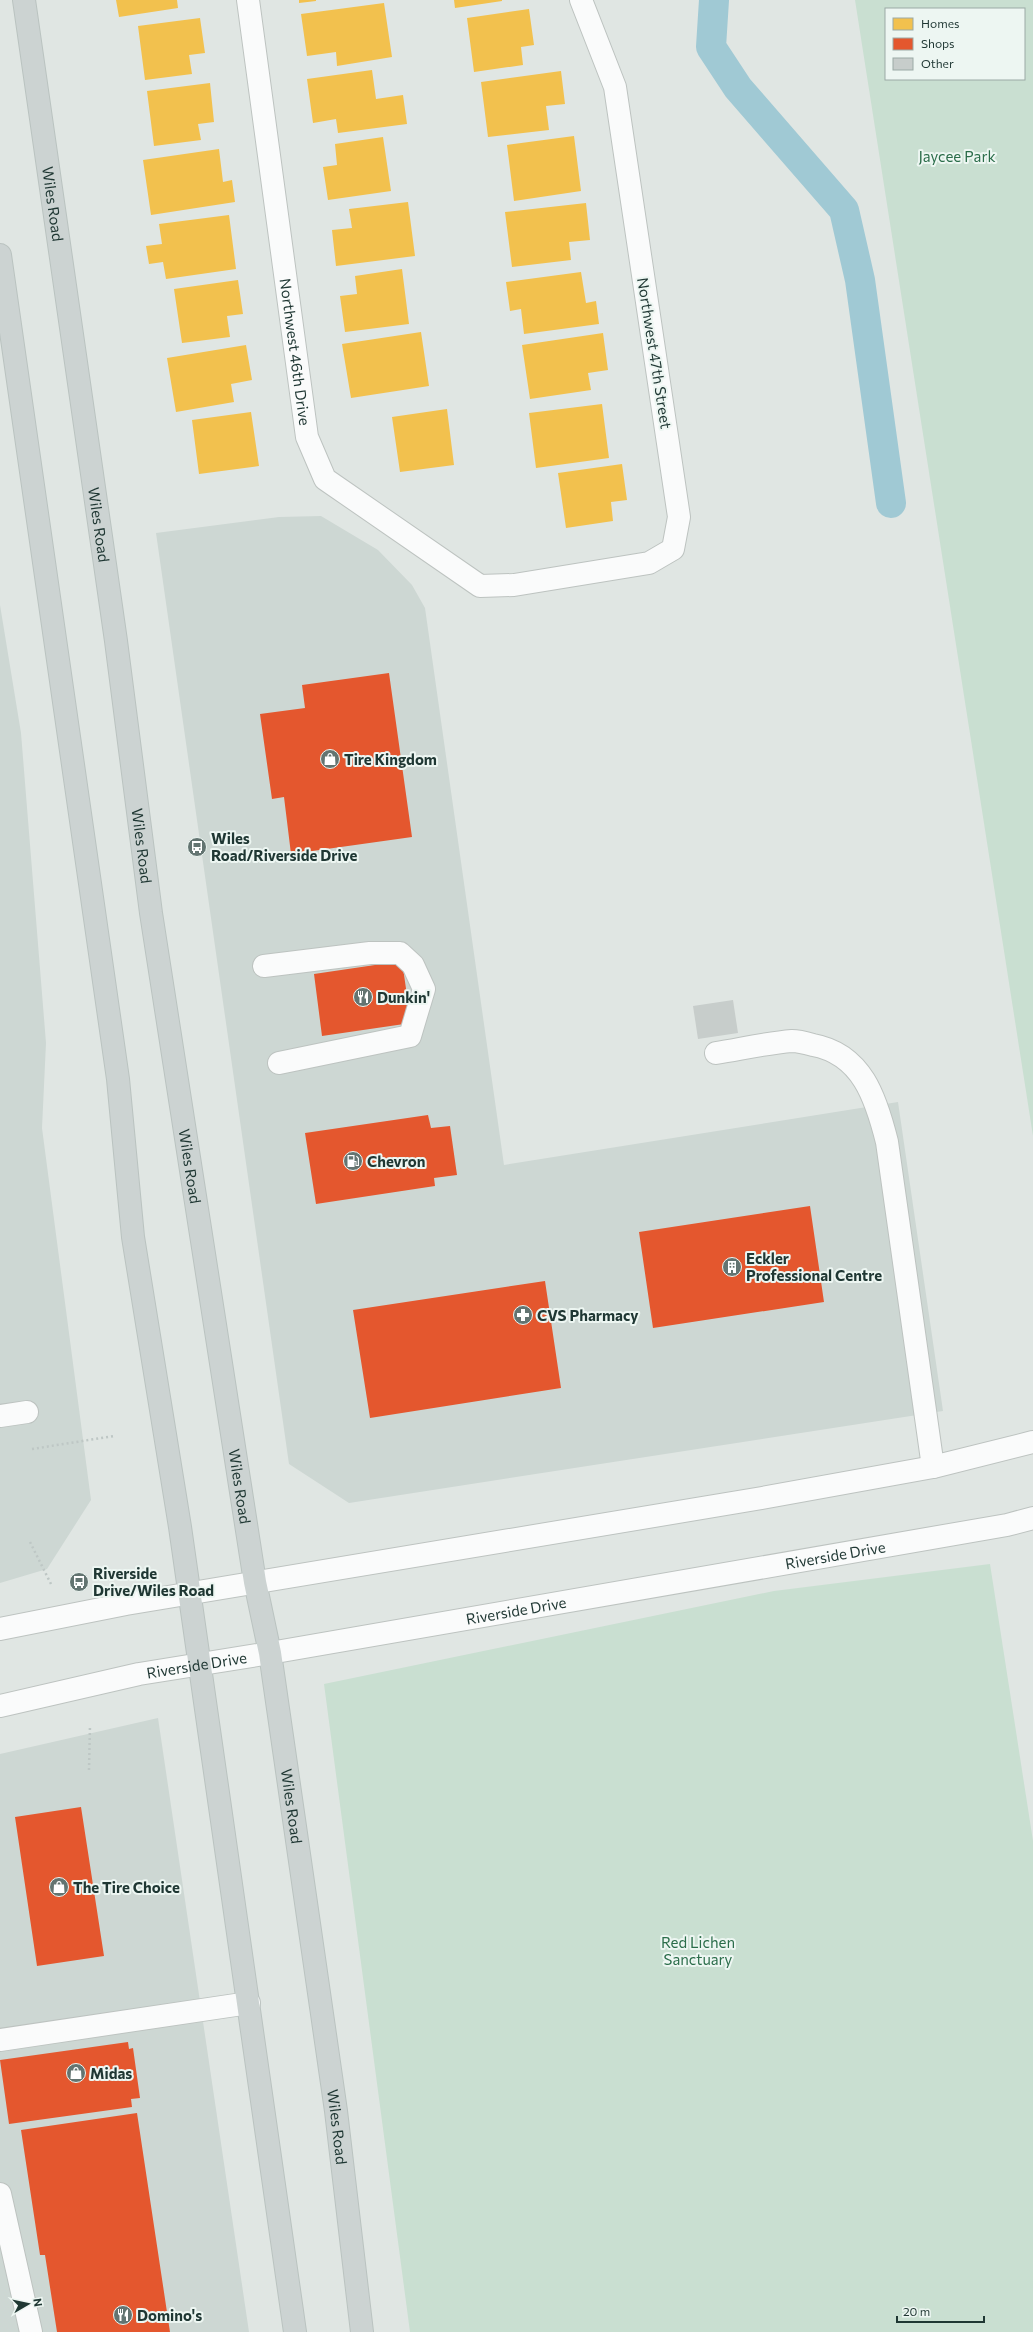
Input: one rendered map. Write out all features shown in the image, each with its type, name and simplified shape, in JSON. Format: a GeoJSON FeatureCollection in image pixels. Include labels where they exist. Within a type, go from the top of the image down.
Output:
{"type":"FeatureCollection","features":[{"type":"Feature","properties":{"kind":"main road","name":"Wiles Road"},"geometry":{"type":"LineString","coordinates":[[24,0],[116,641],[151,913],[255,1582],[270,1654],[336,2111],[362,2332]]}},
{"type":"Feature","properties":{"kind":"main road"},"geometry":{"type":"LineString","coordinates":[[0,255],[118,1079],[133,1237],[190,1594],[295,2332]]}},
{"type":"Feature","properties":{"kind":"street","name":"Northwest 46th Drive"},"geometry":{"type":"LineString","coordinates":[[248,0],[307,437],[325,479],[480,586],[514,585]]}},
{"type":"Feature","properties":{"kind":"street","name":"Northwest 47th Street"},"geometry":{"type":"LineString","coordinates":[[514,585],[649,563],[672,548],[679,517],[614,87],[581,0]]}},
{"type":"Feature","properties":{"kind":"street"},"geometry":{"type":"LineString","coordinates":[[264,966],[370,953],[400,953],[413,965],[424,989],[410,1036],[279,1063]]}},
{"type":"Feature","properties":{"kind":"street"},"geometry":{"type":"LineString","coordinates":[[716,1053],[793,1041],[828,1048],[851,1063],[866,1081],[880,1115],[887,1142],[933,1467]]}},
{"type":"Feature","properties":{"kind":"street"},"geometry":{"type":"LineString","coordinates":[[0,1416],[27,1412]]}},
{"type":"Feature","properties":{"kind":"street"},"geometry":{"type":"LineString","coordinates":[[0,1629],[126,1604],[762,1498],[933,1467],[1033,1442]]}},
{"type":"Feature","properties":{"kind":"street","name":"Riverside Drive"},"geometry":{"type":"LineString","coordinates":[[0,1706],[139,1674],[270,1654],[1007,1525],[1033,1518]]}},
{"type":"Feature","properties":{"kind":"street"},"geometry":{"type":"LineString","coordinates":[[0,2040],[248,2004]]}},
{"type":"Feature","properties":{"kind":"street"},"geometry":{"type":"LineString","coordinates":[[0,2194],[31,2332]]}},
{"type":"Feature","properties":{"kind":"path"},"geometry":{"type":"LineString","coordinates":[[32,1449],[114,1436]]}},
{"type":"Feature","properties":{"kind":"path"},"geometry":{"type":"LineString","coordinates":[[30,1542],[51,1584]]}},
{"type":"Feature","properties":{"kind":"path"},"geometry":{"type":"LineString","coordinates":[[89,1770],[90,1724]]}},
{"type":"Feature","properties":{"kind":"shaded area"},"geometry":{"type":"Polygon","coordinates":[[[321,516],[378,550],[412,585],[425,608],[504,1165],[898,1102],[943,1411],[349,1503],[289,1464],[156,533],[279,517],[321,516]]]}},
{"type":"Feature","properties":{"kind":"shaded area"},"geometry":{"type":"Polygon","coordinates":[[[0,605],[21,733],[46,1043],[42,1128],[91,1500],[47,1569],[0,1583],[0,605]]]}},
{"type":"Feature","properties":{"kind":"shaded area"},"geometry":{"type":"Polygon","coordinates":[[[158,1718],[249,2332],[0,2332],[0,1754],[158,1718]]]}},
{"type":"Feature","properties":{"kind":"green space","name":"Jaycee Park"},"geometry":{"type":"Polygon","coordinates":[[[855,0],[1033,0],[1033,1136],[855,0]]]}},
{"type":"Feature","properties":{"kind":"green space","name":"Red Lichen Sanctuary"},"geometry":{"type":"Polygon","coordinates":[[[990,1564],[1033,1841],[1033,2332],[410,2332],[324,1684],[774,1591],[990,1564]]]}},
{"type":"Feature","properties":{"kind":"building: Homes"},"geometry":{"type":"Polygon","coordinates":[[[116,0],[177,0],[178,8],[119,17],[116,0]]]}},
{"type":"Feature","properties":{"kind":"building: Homes"},"geometry":{"type":"Polygon","coordinates":[[[299,0],[316,0],[316,1],[299,3],[299,0]]]}},
{"type":"Feature","properties":{"kind":"building: Homes"},"geometry":{"type":"Polygon","coordinates":[[[454,0],[502,0],[502,1],[455,8],[454,0]]]}},
{"type":"Feature","properties":{"kind":"building: Homes"},"geometry":{"type":"Polygon","coordinates":[[[384,3],[392,57],[337,66],[336,52],[307,56],[301,14],[384,3]]]}},
{"type":"Feature","properties":{"kind":"building: Homes"},"geometry":{"type":"Polygon","coordinates":[[[529,9],[534,45],[521,47],[523,65],[474,72],[467,18],[529,9]]]}},
{"type":"Feature","properties":{"kind":"building: Homes"},"geometry":{"type":"Polygon","coordinates":[[[200,18],[205,53],[189,55],[192,74],[145,80],[138,26],[200,18]]]}},
{"type":"Feature","properties":{"kind":"building: Homes"},"geometry":{"type":"Polygon","coordinates":[[[372,70],[376,99],[403,95],[407,124],[338,133],[336,119],[313,123],[307,79],[372,70]]]}},
{"type":"Feature","properties":{"kind":"building: Homes"},"geometry":{"type":"Polygon","coordinates":[[[561,71],[565,104],[546,106],[549,130],[488,137],[481,82],[561,71]]]}},
{"type":"Feature","properties":{"kind":"building: Homes"},"geometry":{"type":"Polygon","coordinates":[[[210,83],[214,122],[198,124],[201,140],[154,146],[147,91],[210,83]]]}},
{"type":"Feature","properties":{"kind":"building: Homes"},"geometry":{"type":"Polygon","coordinates":[[[574,136],[581,191],[514,201],[507,145],[574,136]]]}},
{"type":"Feature","properties":{"kind":"building: Homes"},"geometry":{"type":"Polygon","coordinates":[[[383,137],[391,191],[328,200],[323,167],[337,165],[335,144],[383,137]]]}},
{"type":"Feature","properties":{"kind":"building: Homes"},"geometry":{"type":"Polygon","coordinates":[[[219,149],[223,182],[232,180],[235,202],[151,215],[143,160],[219,149]]]}},
{"type":"Feature","properties":{"kind":"building: Homes"},"geometry":{"type":"Polygon","coordinates":[[[408,202],[415,256],[336,266],[332,230],[352,228],[349,209],[408,202]]]}},
{"type":"Feature","properties":{"kind":"building: Homes"},"geometry":{"type":"Polygon","coordinates":[[[586,203],[590,240],[569,242],[571,260],[512,267],[505,212],[586,203]]]}},
{"type":"Feature","properties":{"kind":"building: Homes"},"geometry":{"type":"Polygon","coordinates":[[[229,215],[236,269],[166,279],[163,262],[149,264],[146,246],[162,244],[159,224],[229,215]]]}},
{"type":"Feature","properties":{"kind":"building: Homes"},"geometry":{"type":"Polygon","coordinates":[[[402,269],[409,324],[345,332],[340,296],[357,294],[355,276],[402,269]]]}},
{"type":"Feature","properties":{"kind":"building: Homes"},"geometry":{"type":"Polygon","coordinates":[[[581,272],[586,303],[596,301],[599,324],[524,334],[521,309],[510,311],[506,282],[581,272]]]}},
{"type":"Feature","properties":{"kind":"building: Homes"},"geometry":{"type":"Polygon","coordinates":[[[238,280],[243,314],[227,316],[230,337],[182,343],[174,289],[238,280]]]}},
{"type":"Feature","properties":{"kind":"building: Homes"},"geometry":{"type":"Polygon","coordinates":[[[421,332],[429,386],[351,398],[342,344],[421,332]]]}},
{"type":"Feature","properties":{"kind":"building: Homes"},"geometry":{"type":"Polygon","coordinates":[[[603,333],[608,370],[588,373],[591,390],[530,399],[522,345],[603,333]]]}},
{"type":"Feature","properties":{"kind":"building: Homes"},"geometry":{"type":"Polygon","coordinates":[[[246,345],[252,380],[231,384],[234,402],[176,412],[167,358],[246,345]]]}},
{"type":"Feature","properties":{"kind":"building: Homes"},"geometry":{"type":"Polygon","coordinates":[[[602,404],[609,458],[536,468],[529,413],[602,404]]]}},
{"type":"Feature","properties":{"kind":"building: Homes"},"geometry":{"type":"Polygon","coordinates":[[[447,409],[454,465],[400,472],[392,417],[447,409]]]}},
{"type":"Feature","properties":{"kind":"building: Homes"},"geometry":{"type":"Polygon","coordinates":[[[251,412],[259,466],[199,474],[192,420],[251,412]]]}},
{"type":"Feature","properties":{"kind":"building: Homes"},"geometry":{"type":"Polygon","coordinates":[[[622,464],[627,500],[611,502],[613,521],[566,528],[558,473],[622,464]]]}},
{"type":"Feature","properties":{"kind":"building: Shops"},"geometry":{"type":"Polygon","coordinates":[[[389,673],[412,837],[291,854],[284,797],[272,799],[260,714],[305,708],[302,685],[389,673]]]}},
{"type":"Feature","properties":{"kind":"building: Shops"},"geometry":{"type":"Polygon","coordinates":[[[402,961],[411,1023],[322,1036],[314,974],[402,961]]]}},
{"type":"Feature","properties":{"kind":"building: Shops"},"geometry":{"type":"Polygon","coordinates":[[[428,1115],[431,1128],[450,1126],[457,1175],[434,1178],[435,1186],[316,1204],[305,1133],[428,1115]]]}},
{"type":"Feature","properties":{"kind":"building: Shops","name":"Eckler Professional Centre"},"geometry":{"type":"Polygon","coordinates":[[[810,1206],[824,1302],[653,1328],[639,1232],[810,1206]]]}},
{"type":"Feature","properties":{"kind":"building: Shops","name":"CVS Pharmacy"},"geometry":{"type":"Polygon","coordinates":[[[545,1281],[561,1388],[370,1418],[353,1310],[545,1281]]]}},
{"type":"Feature","properties":{"kind":"building: Shops","name":"The Tire Choice"},"geometry":{"type":"Polygon","coordinates":[[[81,1807],[104,1956],[37,1966],[15,1817],[81,1807]]]}},
{"type":"Feature","properties":{"kind":"building: Shops"},"geometry":{"type":"Polygon","coordinates":[[[128,2042],[129,2049],[133,2048],[140,2098],[131,2099],[132,2107],[9,2124],[0,2060],[128,2042]]]}},
{"type":"Feature","properties":{"kind":"building: Shops"},"geometry":{"type":"Polygon","coordinates":[[[137,2113],[170,2332],[57,2332],[45,2255],[40,2255],[21,2130],[137,2113]]]}},
{"type":"Feature","properties":{"kind":"building: Other"},"geometry":{"type":"Polygon","coordinates":[[[733,1000],[738,1033],[698,1039],[693,1006],[733,1000]]]}},
{"type":"Feature","properties":{"kind":"waterway"},"geometry":{"type":"LineString","coordinates":[[714,0],[711,47],[738,88],[844,210],[860,280],[891,503]]}},
{"type":"Feature","properties":{"kind":"place","name":"Tire Kingdom"},"geometry":{"type":"Point","coordinates":[330,759]}},
{"type":"Feature","properties":{"kind":"place","name":"Wiles Road/Riverside Drive"},"geometry":{"type":"Point","coordinates":[197,847]}},
{"type":"Feature","properties":{"kind":"place","name":"Dunkin'"},"geometry":{"type":"Point","coordinates":[363,997]}},
{"type":"Feature","properties":{"kind":"place","name":"Chevron"},"geometry":{"type":"Point","coordinates":[353,1161]}},
{"type":"Feature","properties":{"kind":"place","name":"Eckler Professional Centre"},"geometry":{"type":"Point","coordinates":[732,1267]}},
{"type":"Feature","properties":{"kind":"place","name":"CVS Pharmacy"},"geometry":{"type":"Point","coordinates":[523,1315]}},
{"type":"Feature","properties":{"kind":"place","name":"Riverside Drive/Wiles Road"},"geometry":{"type":"Point","coordinates":[79,1582]}},
{"type":"Feature","properties":{"kind":"place","name":"The Tire Choice"},"geometry":{"type":"Point","coordinates":[59,1887]}},
{"type":"Feature","properties":{"kind":"place","name":"Midas"},"geometry":{"type":"Point","coordinates":[76,2073]}},
{"type":"Feature","properties":{"kind":"place","name":"Domino's"},"geometry":{"type":"Point","coordinates":[123,2315]}}]}
